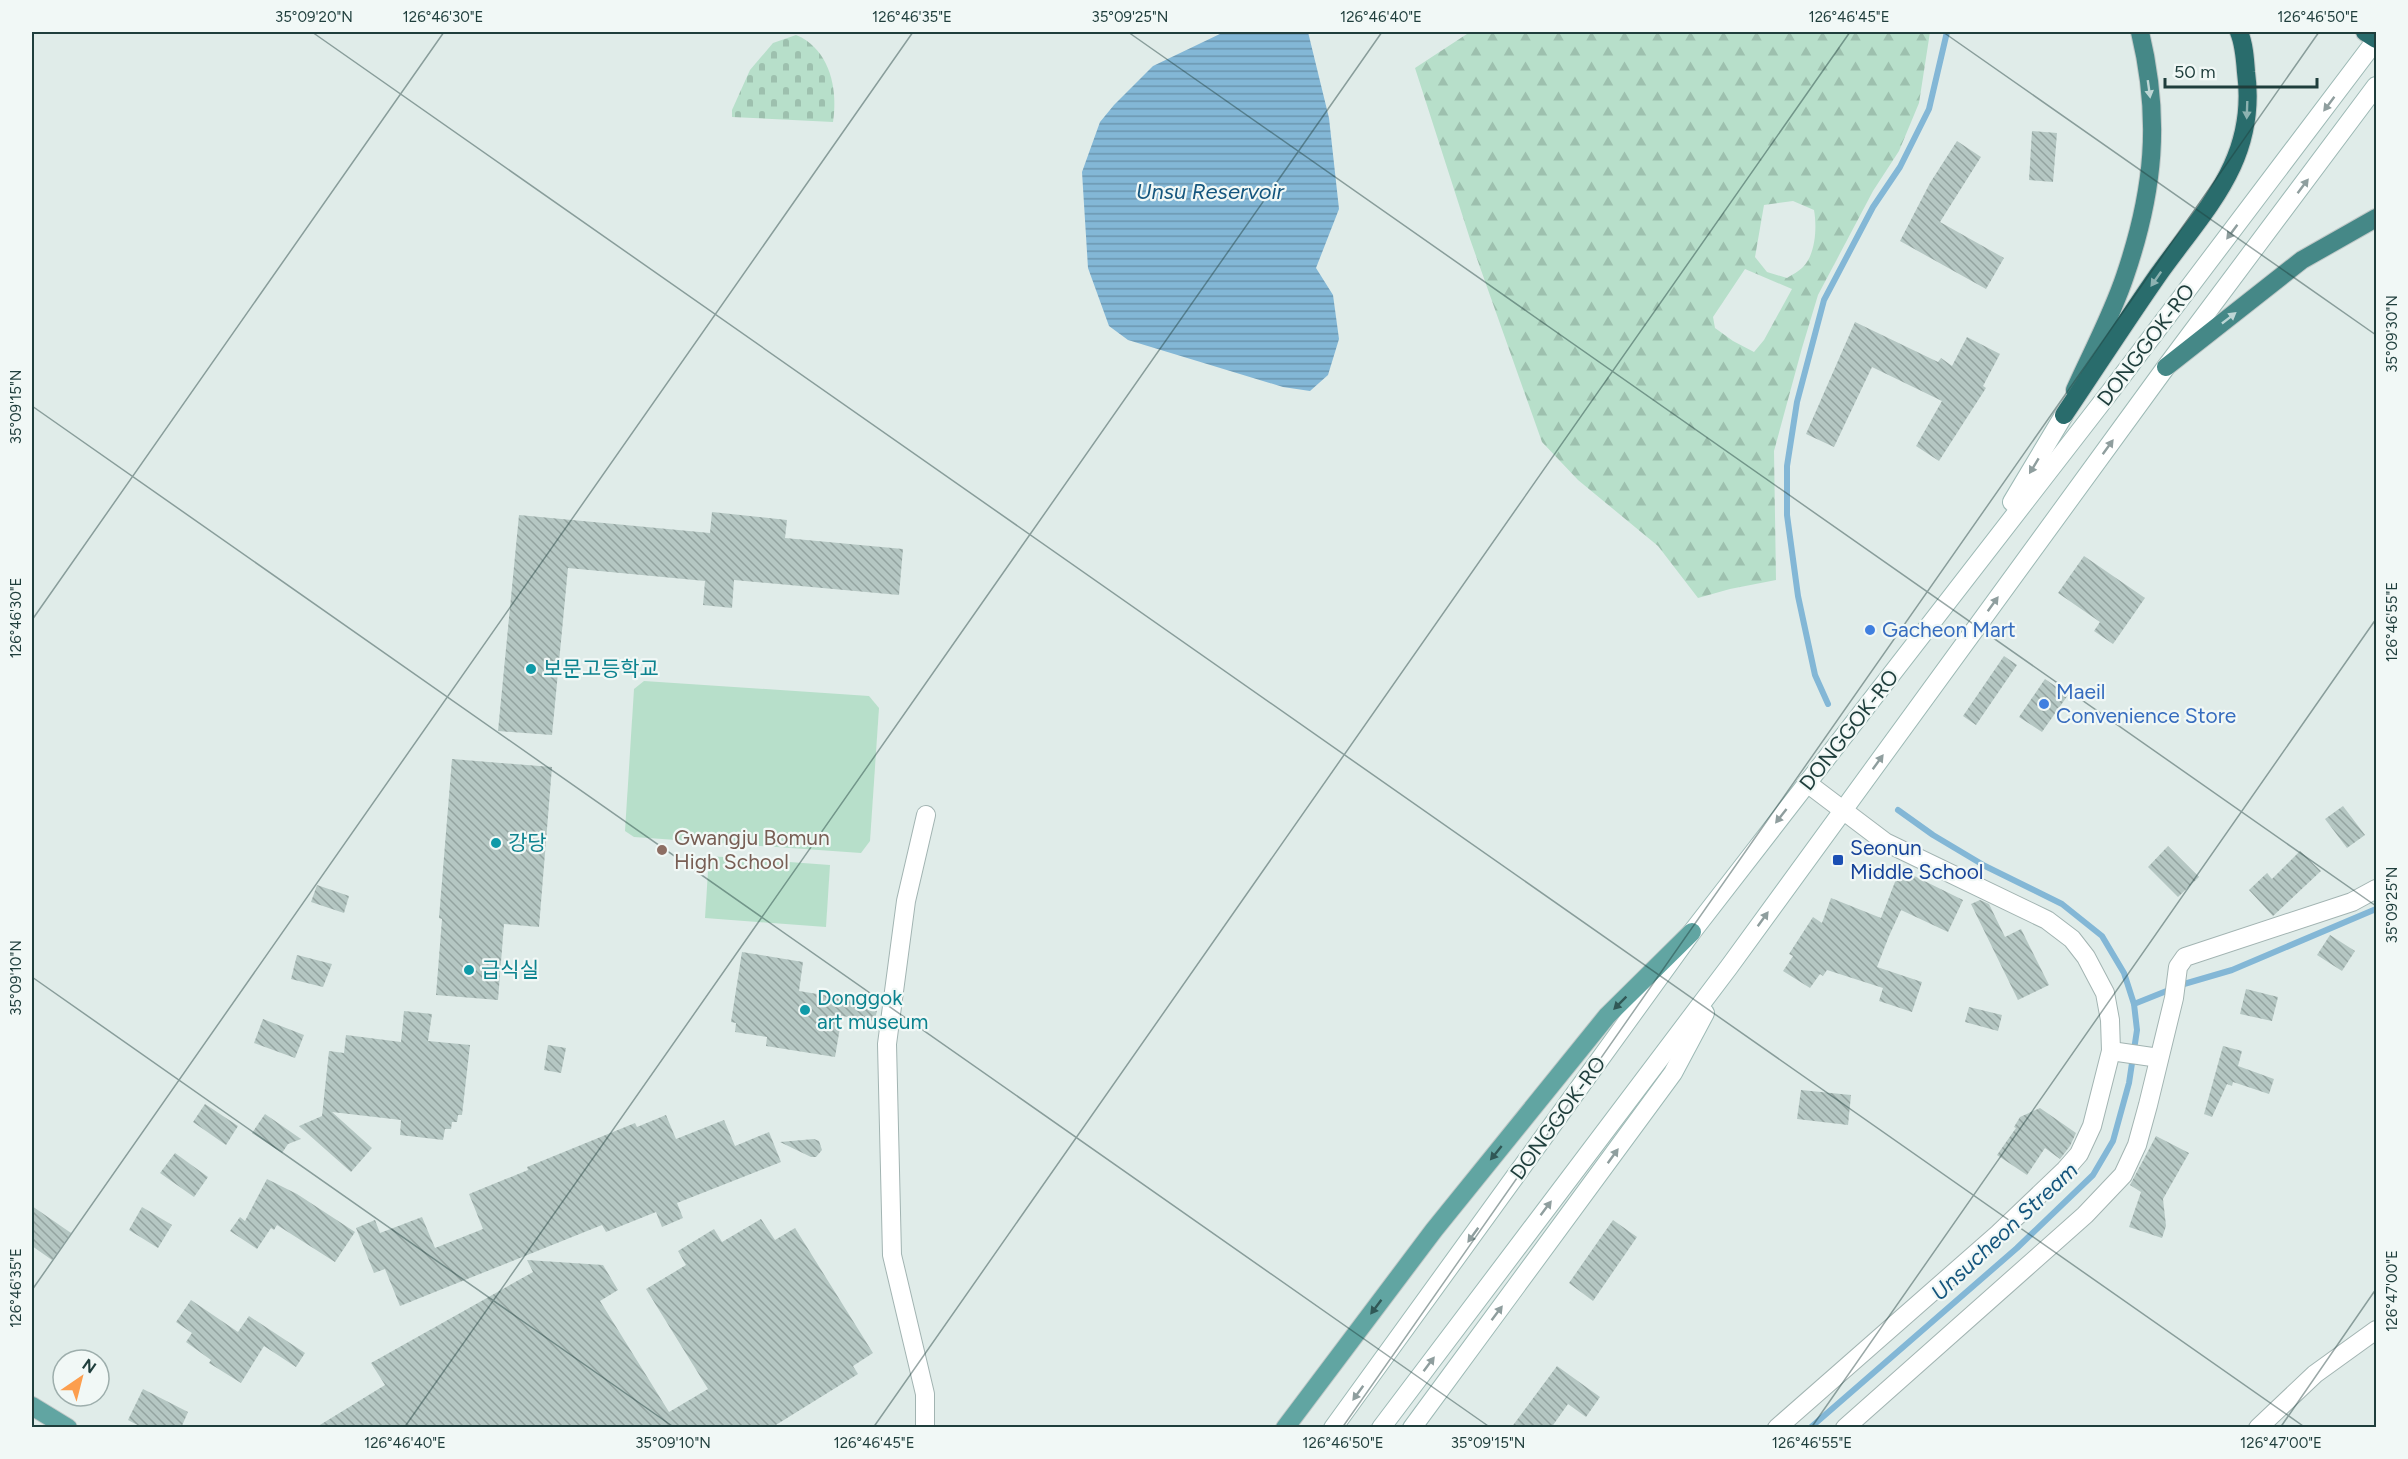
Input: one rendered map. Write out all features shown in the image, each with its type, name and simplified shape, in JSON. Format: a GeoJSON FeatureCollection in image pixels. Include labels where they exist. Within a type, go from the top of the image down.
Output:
{"type":"FeatureCollection","features":[{"type":"Feature","properties":{"kind":"highway"},"geometry":{"type":"LineString","coordinates":[[2064,416],[2125,277],[2151,170],[2153,119],[2140,32]]}},
{"type":"Feature","properties":{"kind":"highway"},"geometry":{"type":"LineString","coordinates":[[2064,416],[2159,274],[2204,216],[2221,190],[2233,165],[2246,130],[2247,119],[2248,86],[2239,32]]}},
{"type":"Feature","properties":{"kind":"highway"},"geometry":{"type":"LineString","coordinates":[[2365,32],[2376,39]]}},
{"type":"Feature","properties":{"kind":"highway"},"geometry":{"type":"LineString","coordinates":[[2166,367],[2302,260],[2376,218]]}},
{"type":"Feature","properties":{"kind":"main road","name":"DONGGOK-RO"},"geometry":{"type":"LineString","coordinates":[[1333,1428],[1692,932],[2193,284],[2376,39]]}},
{"type":"Feature","properties":{"kind":"main road","name":"DONGGOK-RO"},"geometry":{"type":"LineString","coordinates":[[1381,1428],[1729,967],[2166,367],[2376,86]]}},
{"type":"Feature","properties":{"kind":"main road"},"geometry":{"type":"LineString","coordinates":[[1971,571],[2064,416]]}},
{"type":"Feature","properties":{"kind":"main road"},"geometry":{"type":"LineString","coordinates":[[1777,1428],[1998,1234],[2065,1170],[2079,1154],[2092,1126],[2115,1052],[2104,993],[2086,957],[2072,939],[2047,920],[1885,842],[1807,783]]}},
{"type":"Feature","properties":{"kind":"main road"},"geometry":{"type":"LineString","coordinates":[[925,1428],[925,1394],[892,1255],[887,1044],[906,901],[926,815]]}},
{"type":"Feature","properties":{"kind":"main road"},"geometry":{"type":"LineString","coordinates":[[1845,1428],[2108,1192],[2123,1175],[2137,1145],[2155,1058],[2174,998],[2178,968],[2185,957],[2352,902],[2376,888]]}},
{"type":"Feature","properties":{"kind":"main road"},"geometry":{"type":"LineString","coordinates":[[1285,1428],[1434,1230],[1600,1025],[1692,932]]}},
{"type":"Feature","properties":{"kind":"main road"},"geometry":{"type":"LineString","coordinates":[[1412,1428],[1673,1073],[1729,967]]}},
{"type":"Feature","properties":{"kind":"main road"},"geometry":{"type":"LineString","coordinates":[[2115,1052],[2155,1058]]}},
{"type":"Feature","properties":{"kind":"main road"},"geometry":{"type":"LineString","coordinates":[[2258,1428],[2315,1374],[2376,1330]]}},
{"type":"Feature","properties":{"kind":"main road"},"geometry":{"type":"LineString","coordinates":[[32,1406],[68,1428]]}},
{"type":"Feature","properties":{"kind":"green space"},"geometry":{"type":"Polygon","coordinates":[[[1470,32],[1930,32],[1919,103],[1899,151],[1873,191],[1818,295],[1802,348],[1774,451],[1776,580],[1698,598],[1658,546],[1578,480],[1542,442],[1470,239],[1415,68],[1470,32]],[[1793,201],[1764,205],[1755,257],[1767,272],[1787,278],[1801,268],[1811,255],[1815,232],[1814,210],[1793,201]],[[1745,269],[1713,317],[1715,328],[1754,352],[1764,340],[1792,289],[1745,269]]]}},
{"type":"Feature","properties":{"kind":"green space"},"geometry":{"type":"Polygon","coordinates":[[[796,35],[808,41],[817,50],[829,71],[834,96],[833,122],[732,117],[732,110],[750,70],[773,43],[796,35]]]}},
{"type":"Feature","properties":{"kind":"green space"},"geometry":{"type":"Polygon","coordinates":[[[644,681],[869,696],[879,708],[870,841],[861,853],[634,837],[625,831],[634,689],[644,681]]]}},
{"type":"Feature","properties":{"kind":"green space"},"geometry":{"type":"Polygon","coordinates":[[[709,856],[830,865],[826,927],[705,918],[709,856]]]}},
{"type":"Feature","properties":{"kind":"water","name":"Unsu Reservoir"},"geometry":{"type":"Polygon","coordinates":[[[1224,32],[1308,32],[1329,118],[1339,209],[1316,268],[1333,295],[1339,339],[1328,375],[1310,391],[1283,387],[1128,340],[1109,326],[1088,268],[1082,172],[1100,122],[1153,66],[1224,32]]]}},
{"type":"Feature","properties":{"kind":"building"},"geometry":{"type":"Polygon","coordinates":[[[2032,131],[2057,133],[2053,182],[2029,180],[2032,131]]]}},
{"type":"Feature","properties":{"kind":"building"},"geometry":{"type":"Polygon","coordinates":[[[1957,141],[1981,157],[1940,222],[2004,258],[1986,289],[1900,241],[1930,183],[1957,141]]]}},
{"type":"Feature","properties":{"kind":"building"},"geometry":{"type":"Polygon","coordinates":[[[1855,322],[1938,362],[1941,358],[1952,366],[1967,337],[2000,354],[1983,386],[1986,388],[1939,461],[1916,446],[1942,401],[1872,367],[1834,447],[1806,434],[1855,322]]]}},
{"type":"Feature","properties":{"kind":"building","name":"보문고등학교"},"geometry":{"type":"Polygon","coordinates":[[[712,512],[787,520],[785,538],[903,549],[899,595],[734,580],[732,608],[703,605],[705,581],[568,568],[552,735],[498,731],[519,515],[710,533],[712,512]]]}},
{"type":"Feature","properties":{"kind":"building"},"geometry":{"type":"Polygon","coordinates":[[[2084,556],[2145,598],[2113,644],[2094,631],[2100,622],[2058,593],[2084,556]]]}},
{"type":"Feature","properties":{"kind":"building"},"geometry":{"type":"Polygon","coordinates":[[[2004,656],[2017,665],[1976,725],[1963,716],[2004,656]]]}},
{"type":"Feature","properties":{"kind":"building"},"geometry":{"type":"Polygon","coordinates":[[[2045,679],[2068,695],[2042,732],[2019,717],[2045,679]]]}},
{"type":"Feature","properties":{"kind":"building","name":"강당"},"geometry":{"type":"Polygon","coordinates":[[[452,759],[552,767],[539,927],[504,924],[498,1000],[436,995],[442,919],[439,918],[452,759]]]}},
{"type":"Feature","properties":{"kind":"building"},"geometry":{"type":"Polygon","coordinates":[[[2343,806],[2365,835],[2347,848],[2325,819],[2343,806]]]}},
{"type":"Feature","properties":{"kind":"building"},"geometry":{"type":"Polygon","coordinates":[[[2168,846],[2199,877],[2178,897],[2148,867],[2168,846]]]}},
{"type":"Feature","properties":{"kind":"building"},"geometry":{"type":"Polygon","coordinates":[[[2300,851],[2321,871],[2273,916],[2249,890],[2267,873],[2272,879],[2300,851]]]}},
{"type":"Feature","properties":{"kind":"building"},"geometry":{"type":"Polygon","coordinates":[[[1900,869],[1963,900],[1948,932],[1901,910],[1889,936],[1877,967],[1922,982],[1912,1012],[1879,1001],[1883,988],[1827,970],[1823,976],[1820,974],[1810,988],[1783,971],[1793,956],[1789,954],[1813,917],[1822,923],[1831,898],[1881,918],[1900,869]]]}},
{"type":"Feature","properties":{"kind":"building"},"geometry":{"type":"Polygon","coordinates":[[[317,885],[349,896],[344,913],[311,902],[317,885]]]}},
{"type":"Feature","properties":{"kind":"building"},"geometry":{"type":"Polygon","coordinates":[[[1980,900],[1989,904],[2005,937],[2021,929],[2049,985],[2018,1000],[1971,904],[1980,900]]]}},
{"type":"Feature","properties":{"kind":"building"},"geometry":{"type":"Polygon","coordinates":[[[2330,935],[2355,951],[2342,971],[2317,955],[2330,935]]]}},
{"type":"Feature","properties":{"kind":"building","name":"Donggok art museum"},"geometry":{"type":"Polygon","coordinates":[[[742,952],[803,962],[799,991],[878,1004],[875,1021],[842,1016],[835,1057],[766,1046],[767,1037],[735,1032],[736,1023],[731,1022],[742,952]]]}},
{"type":"Feature","properties":{"kind":"building"},"geometry":{"type":"Polygon","coordinates":[[[297,955],[332,964],[323,987],[291,979],[297,955]]]}},
{"type":"Feature","properties":{"kind":"building"},"geometry":{"type":"Polygon","coordinates":[[[2246,989],[2278,997],[2272,1021],[2240,1014],[2246,989]]]}},
{"type":"Feature","properties":{"kind":"building"},"geometry":{"type":"Polygon","coordinates":[[[1969,1007],[2002,1015],[1998,1031],[1965,1022],[1969,1007]]]}},
{"type":"Feature","properties":{"kind":"building"},"geometry":{"type":"Polygon","coordinates":[[[404,1011],[432,1014],[428,1041],[470,1045],[462,1115],[458,1115],[457,1122],[452,1122],[451,1129],[445,1129],[443,1140],[400,1135],[401,1120],[332,1112],[372,1148],[351,1172],[299,1126],[322,1116],[329,1051],[344,1053],[346,1035],[401,1042],[404,1011]]]}},
{"type":"Feature","properties":{"kind":"building"},"geometry":{"type":"Polygon","coordinates":[[[263,1019],[304,1035],[295,1058],[254,1043],[263,1019]]]}},
{"type":"Feature","properties":{"kind":"building"},"geometry":{"type":"Polygon","coordinates":[[[548,1045],[566,1048],[561,1073],[544,1070],[548,1045]]]}},
{"type":"Feature","properties":{"kind":"building"},"geometry":{"type":"Polygon","coordinates":[[[2223,1046],[2242,1051],[2238,1066],[2274,1079],[2269,1094],[2233,1082],[2232,1086],[2227,1084],[2212,1117],[2204,1114],[2223,1046]]]}},
{"type":"Feature","properties":{"kind":"building"},"geometry":{"type":"Polygon","coordinates":[[[1801,1090],[1851,1095],[1848,1125],[1797,1119],[1801,1090]]]}},
{"type":"Feature","properties":{"kind":"building"},"geometry":{"type":"Polygon","coordinates":[[[205,1104],[238,1126],[226,1145],[193,1122],[205,1104]]]}},
{"type":"Feature","properties":{"kind":"building"},"geometry":{"type":"Polygon","coordinates":[[[2040,1108],[2076,1133],[2060,1159],[2045,1148],[2027,1175],[1997,1155],[2016,1128],[2014,1127],[2020,1117],[2040,1108]]]}},
{"type":"Feature","properties":{"kind":"building"},"geometry":{"type":"Polygon","coordinates":[[[265,1114],[301,1139],[288,1144],[282,1153],[252,1133],[265,1114]]]}},
{"type":"Feature","properties":{"kind":"building"},"geometry":{"type":"Polygon","coordinates":[[[666,1115],[676,1139],[724,1120],[735,1146],[769,1132],[781,1162],[677,1203],[683,1218],[662,1227],[656,1212],[606,1232],[602,1225],[400,1306],[385,1269],[374,1273],[356,1228],[375,1220],[380,1233],[422,1217],[435,1248],[483,1229],[469,1194],[528,1170],[527,1167],[635,1123],[637,1127],[666,1115]]]}},
{"type":"Feature","properties":{"kind":"building"},"geometry":{"type":"Polygon","coordinates":[[[2156,1136],[2189,1153],[2163,1199],[2166,1226],[2162,1238],[2129,1227],[2141,1192],[2130,1185],[2156,1136]]]}},
{"type":"Feature","properties":{"kind":"building"},"geometry":{"type":"Polygon","coordinates":[[[814,1139],[819,1141],[822,1150],[816,1157],[811,1157],[780,1142],[814,1139]]]}},
{"type":"Feature","properties":{"kind":"building"},"geometry":{"type":"Polygon","coordinates":[[[175,1153],[208,1177],[194,1197],[160,1173],[175,1153]]]}},
{"type":"Feature","properties":{"kind":"building"},"geometry":{"type":"Polygon","coordinates":[[[267,1179],[297,1194],[355,1232],[335,1262],[277,1225],[274,1230],[271,1228],[257,1249],[230,1231],[240,1217],[245,1221],[267,1179]]]}},
{"type":"Feature","properties":{"kind":"building"},"geometry":{"type":"Polygon","coordinates":[[[32,1206],[71,1233],[52,1260],[32,1246],[32,1206]]]}},
{"type":"Feature","properties":{"kind":"building"},"geometry":{"type":"Polygon","coordinates":[[[142,1207],[172,1225],[158,1248],[129,1230],[142,1207]]]}},
{"type":"Feature","properties":{"kind":"building"},"geometry":{"type":"Polygon","coordinates":[[[761,1219],[775,1240],[795,1228],[873,1353],[853,1366],[858,1374],[771,1428],[315,1428],[385,1385],[371,1363],[533,1272],[527,1260],[603,1265],[618,1290],[600,1301],[669,1412],[708,1389],[646,1289],[686,1265],[678,1251],[714,1229],[722,1242],[761,1219]]]}},
{"type":"Feature","properties":{"kind":"building"},"geometry":{"type":"Polygon","coordinates":[[[1613,1220],[1637,1237],[1593,1301],[1569,1283],[1613,1220]]]}},
{"type":"Feature","properties":{"kind":"building"},"geometry":{"type":"Polygon","coordinates":[[[191,1300],[238,1332],[249,1316],[305,1353],[296,1367],[264,1346],[241,1383],[209,1363],[211,1360],[186,1342],[192,1333],[176,1322],[191,1300]]]}},
{"type":"Feature","properties":{"kind":"building"},"geometry":{"type":"Polygon","coordinates":[[[1557,1366],[1600,1397],[1586,1417],[1568,1404],[1551,1428],[1511,1428],[1557,1366]]]}},
{"type":"Feature","properties":{"kind":"building"},"geometry":{"type":"Polygon","coordinates":[[[143,1389],[188,1412],[181,1428],[143,1428],[128,1420],[143,1389]]]}},
{"type":"Feature","properties":{"kind":"waterway"},"geometry":{"type":"LineString","coordinates":[[1828,704],[1815,675],[1798,596],[1787,515],[1787,466],[1797,402],[1824,300],[1873,207],[1900,167],[1929,109],[1947,32]]}},
{"type":"Feature","properties":{"kind":"waterway","name":"Unsucheon Stream"},"geometry":{"type":"LineString","coordinates":[[1810,1428],[2017,1248],[2093,1175],[2113,1141],[2129,1083],[2137,1030],[2134,1004],[2124,973],[2102,936],[2062,904],[1985,866],[1933,835],[1898,810]]}},
{"type":"Feature","properties":{"kind":"waterway"},"geometry":{"type":"LineString","coordinates":[[2134,1004],[2184,984],[2232,970],[2376,909]]}},
{"type":"Feature","properties":{"kind":"place","name":"Gacheon Mart"},"geometry":{"type":"Point","coordinates":[1870,630]}},
{"type":"Feature","properties":{"kind":"place","name":"보문고등학교"},"geometry":{"type":"Point","coordinates":[531,669]}},
{"type":"Feature","properties":{"kind":"place","name":"Maeil Convenience Store"},"geometry":{"type":"Point","coordinates":[2044,704]}},
{"type":"Feature","properties":{"kind":"place","name":"강당"},"geometry":{"type":"Point","coordinates":[496,843]}},
{"type":"Feature","properties":{"kind":"place","name":"Gwangju Bomun High School"},"geometry":{"type":"Point","coordinates":[662,850]}},
{"type":"Feature","properties":{"kind":"place","name":"Seonun Middle School"},"geometry":{"type":"Point","coordinates":[1838,860]}},
{"type":"Feature","properties":{"kind":"place","name":"급식실"},"geometry":{"type":"Point","coordinates":[469,970]}},
{"type":"Feature","properties":{"kind":"place","name":"Donggok art museum"},"geometry":{"type":"Point","coordinates":[805,1010]}}]}
